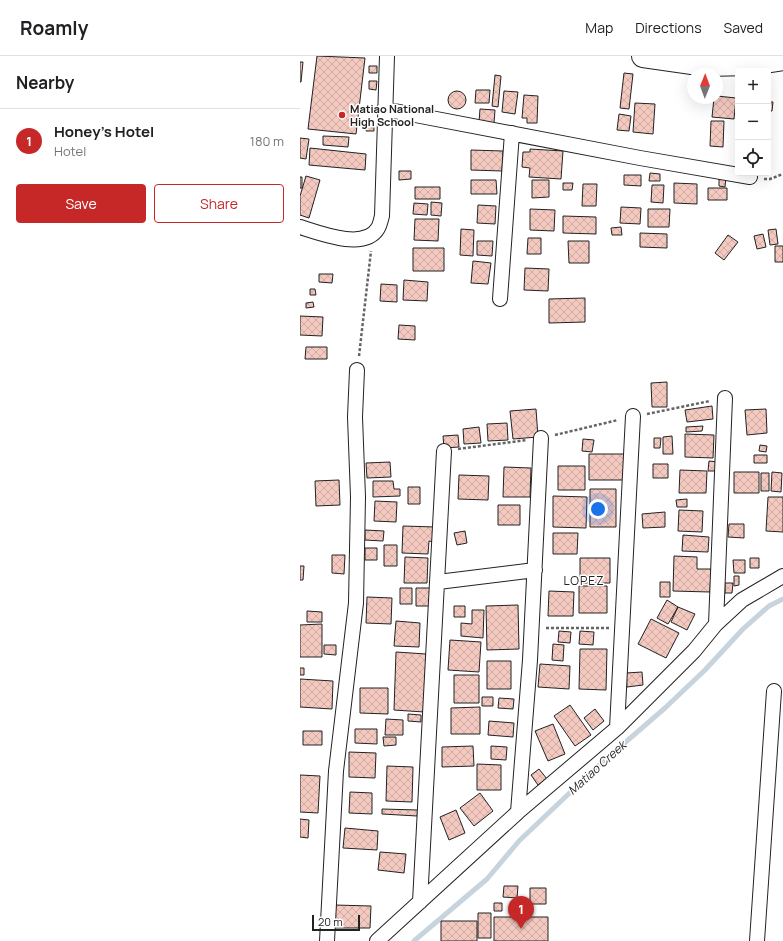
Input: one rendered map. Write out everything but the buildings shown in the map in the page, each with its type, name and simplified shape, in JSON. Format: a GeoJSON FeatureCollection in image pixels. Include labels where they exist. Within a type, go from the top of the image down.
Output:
{"type":"FeatureCollection","features":[{"type":"Feature","properties":{"kind":"highway"},"geometry":{"type":"LineString","coordinates":[[643,56],[706,66],[752,64],[783,59]]}},
{"type":"Feature","properties":{"kind":"street"},"geometry":{"type":"LineString","coordinates":[[300,228],[345,239],[361,238],[371,235],[379,228],[382,216],[384,108],[387,56]]}},
{"type":"Feature","properties":{"kind":"street"},"geometry":{"type":"LineString","coordinates":[[384,108],[750,177]]}},
{"type":"Feature","properties":{"kind":"street"},"geometry":{"type":"LineString","coordinates":[[500,299],[512,133]]}},
{"type":"Feature","properties":{"kind":"street"},"geometry":{"type":"LineString","coordinates":[[327,941],[336,771],[356,603],[358,497],[355,417],[357,370]]}},
{"type":"Feature","properties":{"kind":"street"},"geometry":{"type":"LineString","coordinates":[[716,624],[725,398]]}},
{"type":"Feature","properties":{"kind":"street"},"geometry":{"type":"LineString","coordinates":[[617,728],[633,416]]}},
{"type":"Feature","properties":{"kind":"street"},"geometry":{"type":"LineString","coordinates":[[518,812],[532,628],[541,438]]}},
{"type":"Feature","properties":{"kind":"street"},"geometry":{"type":"LineString","coordinates":[[420,902],[444,451]]}},
{"type":"Feature","properties":{"kind":"street"},"geometry":{"type":"LineString","coordinates":[[438,582],[535,570]]}},
{"type":"Feature","properties":{"kind":"street"},"geometry":{"type":"LineString","coordinates":[[377,941],[518,812],[617,728],[694,651],[716,624],[742,600],[783,576]]}},
{"type":"Feature","properties":{"kind":"street"},"geometry":{"type":"LineString","coordinates":[[757,941],[774,691]]}},
{"type":"Feature","properties":{"kind":"path"},"geometry":{"type":"LineString","coordinates":[[750,177],[770,179],[783,174]]}},
{"type":"Feature","properties":{"kind":"path"},"geometry":{"type":"LineString","coordinates":[[357,370],[371,235]]}},
{"type":"Feature","properties":{"kind":"path"},"geometry":{"type":"LineString","coordinates":[[444,451],[541,438],[633,416],[725,398]]}},
{"type":"Feature","properties":{"kind":"path"},"geometry":{"type":"LineString","coordinates":[[532,628],[622,627]]}},
{"type":"Feature","properties":{"kind":"waterway","name":"Matiao Creek"},"geometry":{"type":"LineString","coordinates":[[414,941],[487,879],[519,841],[598,766],[665,708],[705,670],[743,629],[769,606],[783,599]]}},
{"type":"Feature","properties":{"kind":"place","name":"Matiao National High School"},"geometry":{"type":"Point","coordinates":[342,115]}},
{"type":"Feature","properties":{"kind":"place","name":"Honey's Hotel"},"geometry":{"type":"Point","coordinates":[521,929]}},
{"type":"Feature","properties":{"kind":"district","name":"LOPEZ"},"geometry":{"type":"Point","coordinates":[584,581]}}]}
